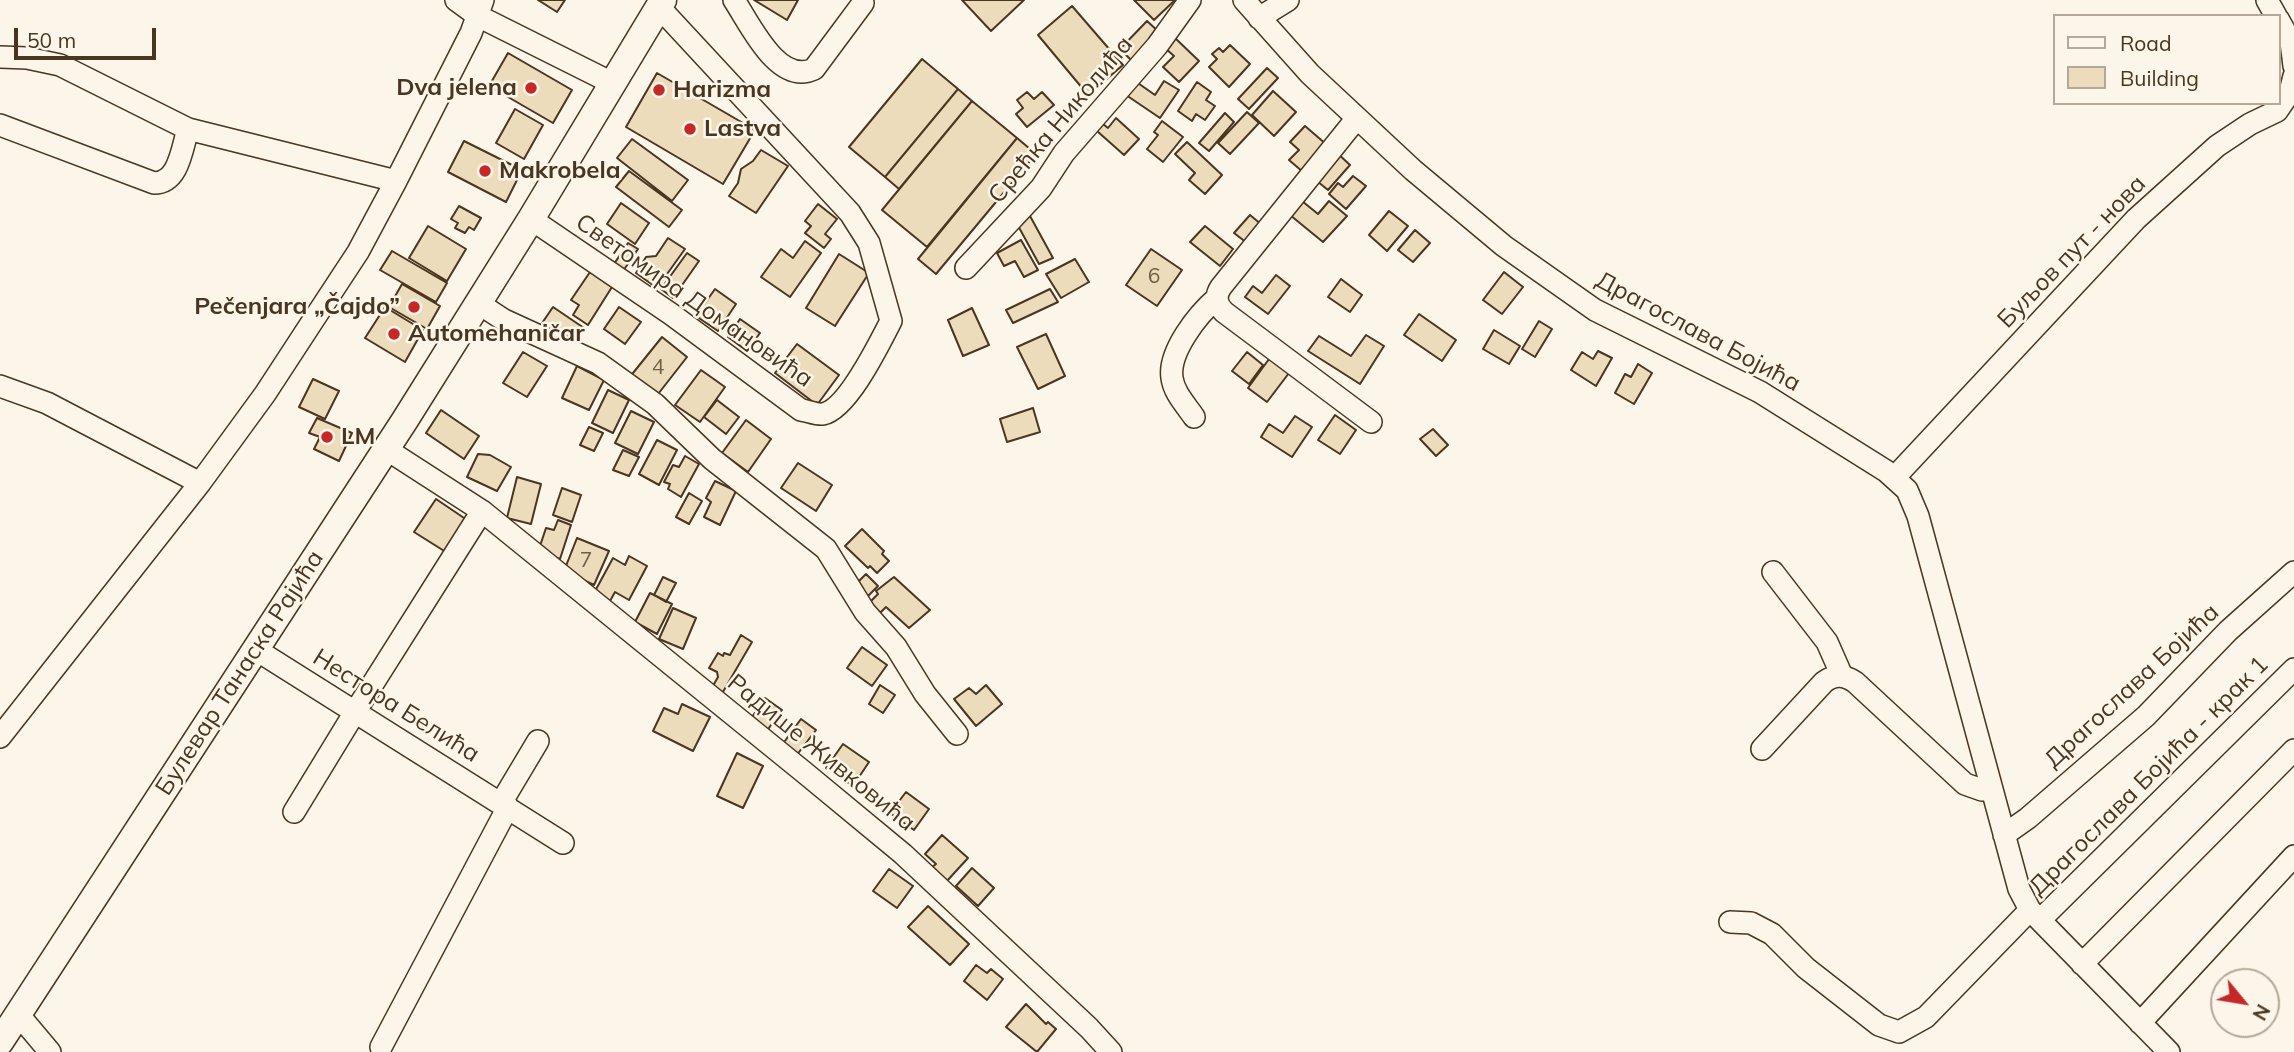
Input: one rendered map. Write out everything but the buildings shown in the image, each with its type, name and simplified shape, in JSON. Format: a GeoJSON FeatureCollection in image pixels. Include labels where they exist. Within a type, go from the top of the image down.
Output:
{"type":"FeatureCollection","features":[{"type":"Feature","properties":{"kind":"main road","name":"Булевар Танаска Рајића"},"geometry":{"type":"LineString","coordinates":[[0,1042],[386,449],[531,219],[661,3]]}},
{"type":"Feature","properties":{"kind":"street"},"geometry":{"type":"LineString","coordinates":[[456,0],[481,8],[612,83]]}},
{"type":"Feature","properties":{"kind":"street"},"geometry":{"type":"LineString","coordinates":[[734,0],[773,60],[799,72],[814,69],[863,3]]}},
{"type":"Feature","properties":{"kind":"street","name":"Срећка Николића"},"geometry":{"type":"LineString","coordinates":[[966,268],[1041,188],[1064,153],[1157,46],[1190,0]]}},
{"type":"Feature","properties":{"kind":"street","name":"Драгослава Бојића"},"geometry":{"type":"LineString","coordinates":[[1244,0],[1310,74],[1413,170],[1504,246],[1595,310],[1760,392],[1894,478],[1906,489],[1918,516],[2018,889],[2035,915],[2169,1052]]}},
{"type":"Feature","properties":{"kind":"street"},"geometry":{"type":"LineString","coordinates":[[1259,18],[1289,0]]}},
{"type":"Feature","properties":{"kind":"street","name":"Булевар Танаска Рајића"},"geometry":{"type":"LineString","coordinates":[[661,3],[850,213],[869,243],[891,321],[859,380]]}},
{"type":"Feature","properties":{"kind":"street"},"geometry":{"type":"LineString","coordinates":[[0,737],[200,482],[265,394],[358,252],[481,8]]}},
{"type":"Feature","properties":{"kind":"street"},"geometry":{"type":"LineString","coordinates":[[2280,23],[2291,42],[2294,66]]}},
{"type":"Feature","properties":{"kind":"street"},"geometry":{"type":"LineString","coordinates":[[0,57],[27,58],[60,65],[188,129],[396,181]]}},
{"type":"Feature","properties":{"kind":"street","name":"Буљов пут - нова"},"geometry":{"type":"LineString","coordinates":[[1894,478],[2136,219],[2217,146],[2250,124],[2277,111],[2290,92],[2294,76]]}},
{"type":"Feature","properties":{"kind":"street"},"geometry":{"type":"LineString","coordinates":[[1194,416],[1176,391],[1172,378],[1174,360],[1187,332],[1204,309],[1217,298],[1221,287],[1357,118]]}},
{"type":"Feature","properties":{"kind":"street"},"geometry":{"type":"LineString","coordinates":[[0,125],[154,183],[166,181],[173,174],[188,129]]}},
{"type":"Feature","properties":{"kind":"street","name":"Светомира Домановића"},"geometry":{"type":"LineString","coordinates":[[531,219],[671,314],[802,410],[823,414],[834,409],[859,380]]}},
{"type":"Feature","properties":{"kind":"street"},"geometry":{"type":"LineString","coordinates":[[1217,298],[1224,312],[1371,422]]}},
{"type":"Feature","properties":{"kind":"street"},"geometry":{"type":"LineString","coordinates":[[478,303],[504,320],[598,363],[655,404],[712,458],[826,549],[865,612],[896,648],[925,694],[957,734]]}},
{"type":"Feature","properties":{"kind":"street"},"geometry":{"type":"LineString","coordinates":[[0,386],[47,403],[200,482]]}},
{"type":"Feature","properties":{"kind":"street","name":"Радише Живковића"},"geometry":{"type":"LineString","coordinates":[[386,449],[482,511],[903,854],[1089,1028],[1111,1052]]}},
{"type":"Feature","properties":{"kind":"street"},"geometry":{"type":"LineString","coordinates":[[294,812],[482,511]]}},
{"type":"Feature","properties":{"kind":"street"},"geometry":{"type":"LineString","coordinates":[[1773,572],[1827,642],[1842,676]]}},
{"type":"Feature","properties":{"kind":"street","name":"Драгослава Бојића"},"geometry":{"type":"LineString","coordinates":[[2004,835],[2028,818],[2146,716],[2228,631],[2294,572]]}},
{"type":"Feature","properties":{"kind":"street","name":"Нестора Белића"},"geometry":{"type":"LineString","coordinates":[[255,649],[563,843]]}},
{"type":"Feature","properties":{"kind":"street","name":"Драгослава Бојића - крак 1"},"geometry":{"type":"LineString","coordinates":[[2035,915],[2294,669]]}},
{"type":"Feature","properties":{"kind":"street"},"geometry":{"type":"LineString","coordinates":[[1762,749],[1824,682],[1842,676],[1855,682],[1965,784],[1982,790],[1991,789]]}},
{"type":"Feature","properties":{"kind":"street"},"geometry":{"type":"LineString","coordinates":[[381,1047],[538,741]]}},
{"type":"Feature","properties":{"kind":"street"},"geometry":{"type":"LineString","coordinates":[[2082,964],[2294,750]]}},
{"type":"Feature","properties":{"kind":"street"},"geometry":{"type":"LineString","coordinates":[[2140,1023],[2294,856]]}},
{"type":"Feature","properties":{"kind":"street"},"geometry":{"type":"LineString","coordinates":[[1730,922],[1751,923],[1772,934],[1805,968],[1879,1026],[1899,1032],[1926,1017],[2035,915]]}},
{"type":"Feature","properties":{"kind":"street"},"geometry":{"type":"LineString","coordinates":[[18,1014],[50,1052]]}},
{"type":"Feature","properties":{"kind":"place","name":"Dva jelena"},"geometry":{"type":"Point","coordinates":[531,88]}},
{"type":"Feature","properties":{"kind":"place","name":"Harizma"},"geometry":{"type":"Point","coordinates":[659,90]}},
{"type":"Feature","properties":{"kind":"place","name":"Lastva"},"geometry":{"type":"Point","coordinates":[690,129]}},
{"type":"Feature","properties":{"kind":"place","name":"Makrobela"},"geometry":{"type":"Point","coordinates":[485,171]}},
{"type":"Feature","properties":{"kind":"place","name":"Pečenjara „Čajdo”"},"geometry":{"type":"Point","coordinates":[414,307]}},
{"type":"Feature","properties":{"kind":"place","name":"Automehaničar"},"geometry":{"type":"Point","coordinates":[394,334]}},
{"type":"Feature","properties":{"kind":"place","name":"LM"},"geometry":{"type":"Point","coordinates":[327,437]}}]}
